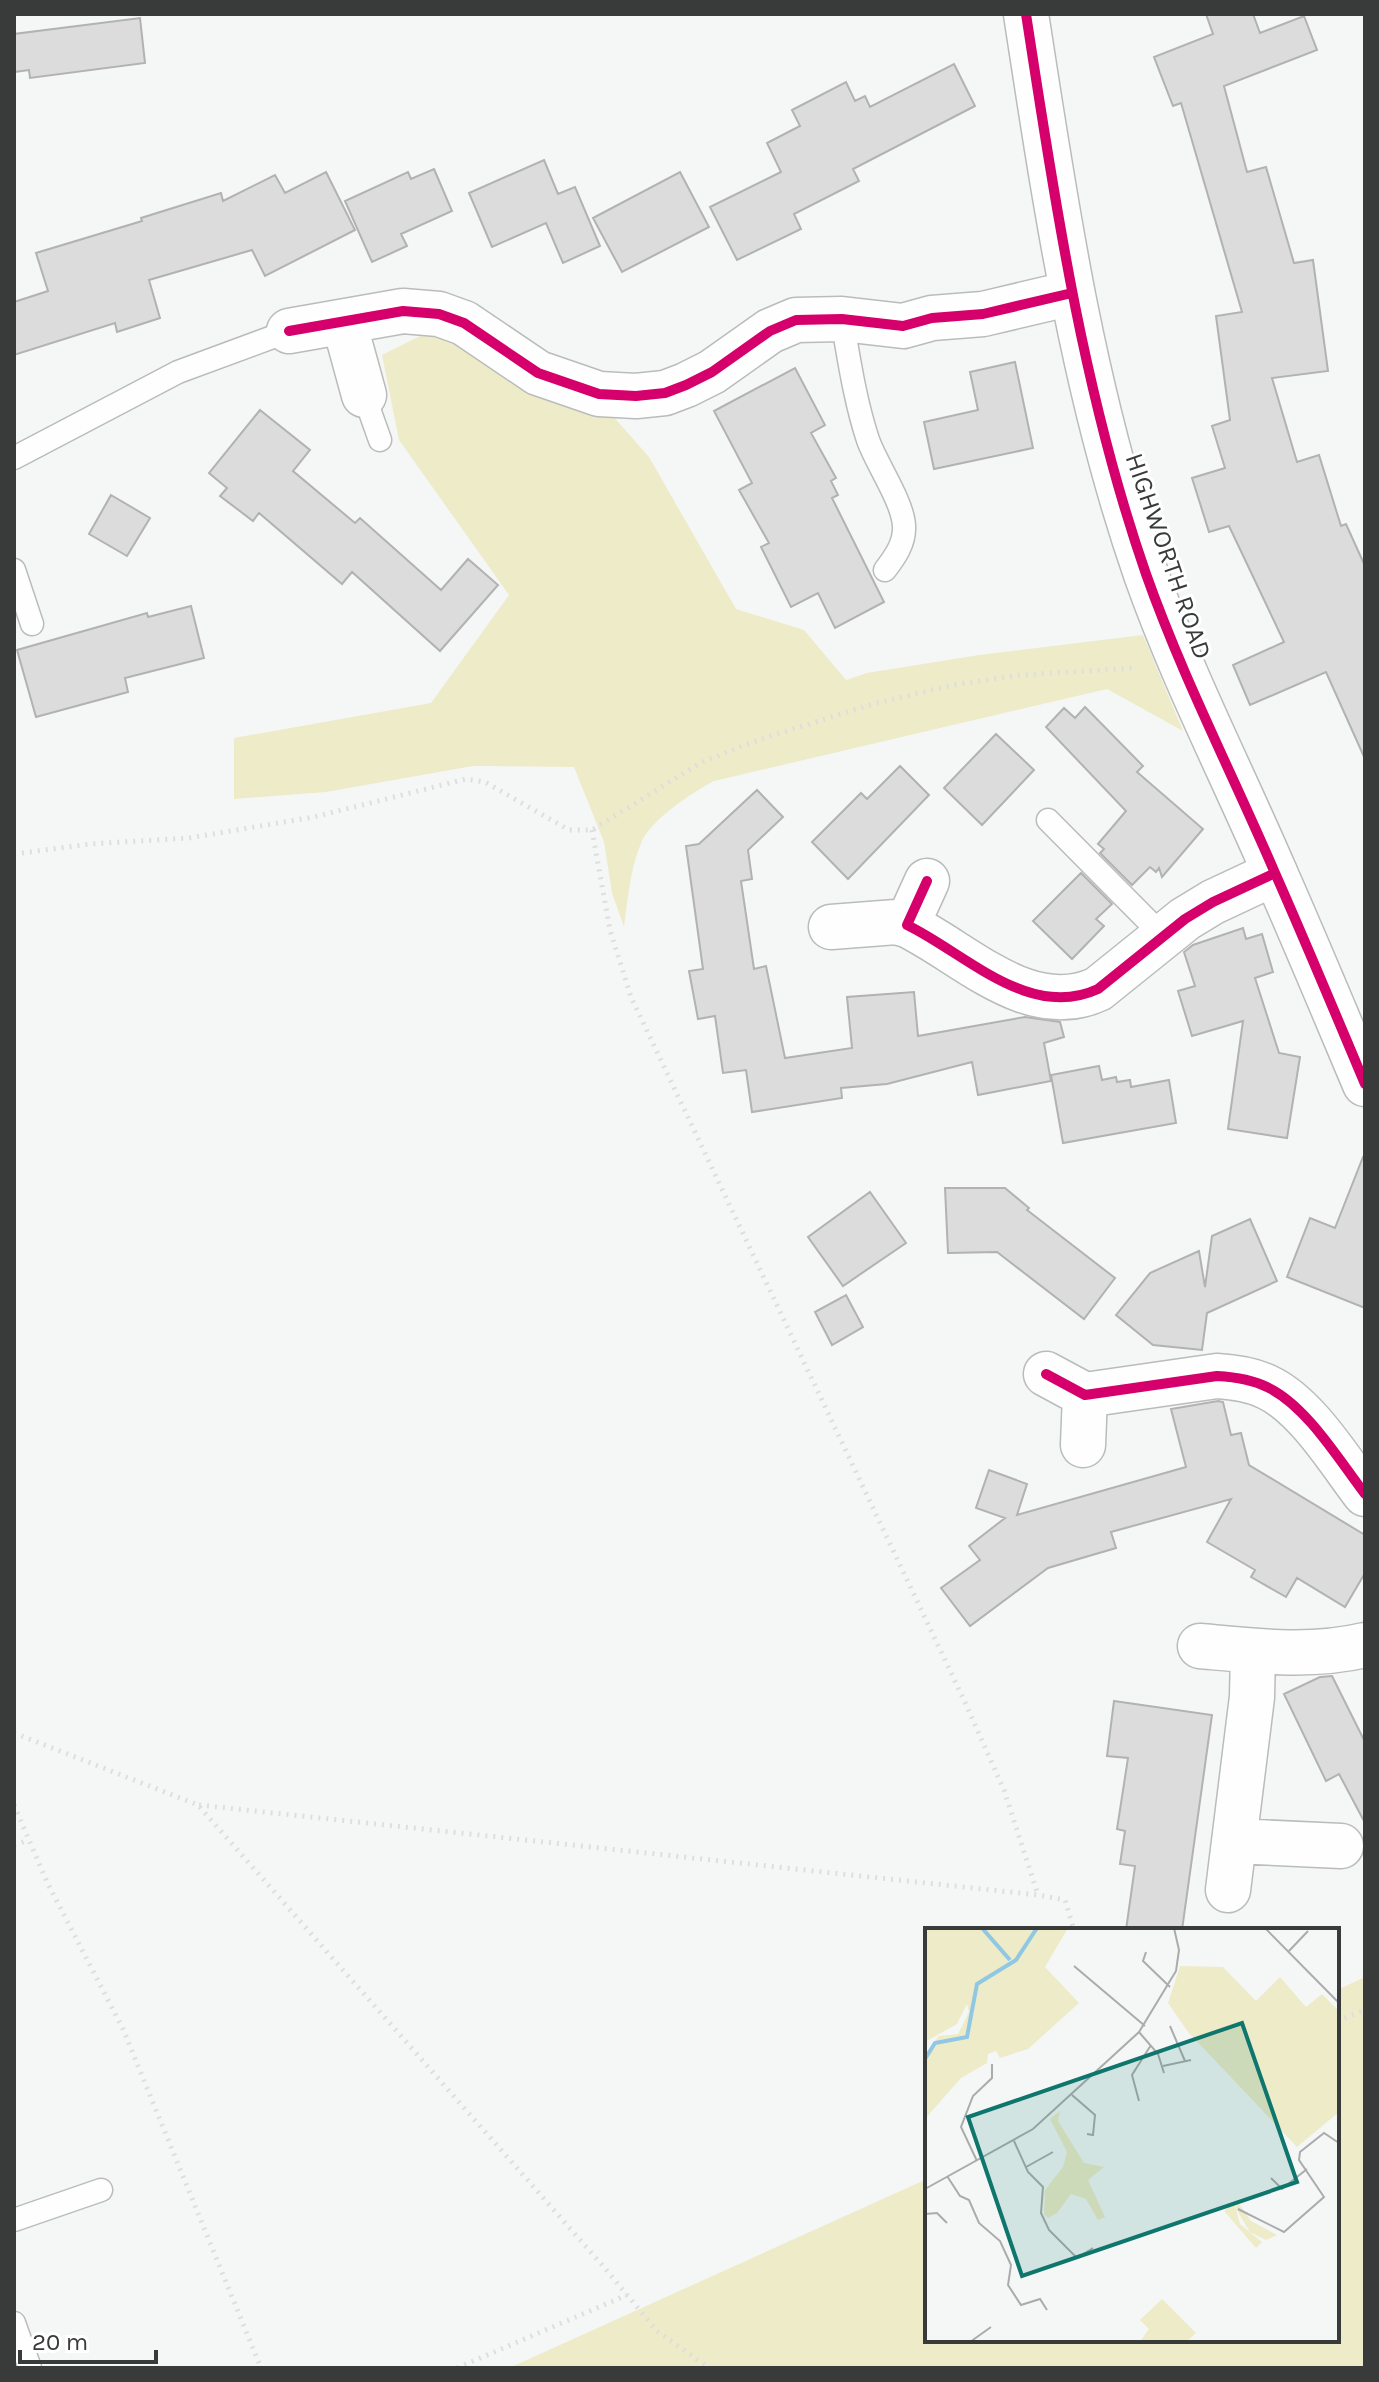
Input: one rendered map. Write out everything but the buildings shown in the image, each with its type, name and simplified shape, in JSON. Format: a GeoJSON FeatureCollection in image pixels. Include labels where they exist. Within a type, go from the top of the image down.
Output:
{"type":"FeatureCollection","features":[{"type":"Feature","properties":{"kind":"street","name":"HIGHWORTH ROAD"},"geometry":{"type":"LineString","coordinates":[[1026,14],[1072,293],[1116,478],[1146,573],[1179,661],[1275,873],[1365,1084]]}},
{"type":"Feature","properties":{"kind":"street"},"geometry":{"type":"LineString","coordinates":[[289,331],[403,311],[439,314],[464,323],[538,373],[599,394],[636,396],[665,393],[686,385],[712,372],[770,331],[796,320],[842,319],[903,326],[932,318],[983,314],[1072,293]]}},
{"type":"Feature","properties":{"kind":"street"},"geometry":{"type":"LineString","coordinates":[[344,322],[364,395]]}},
{"type":"Feature","properties":{"kind":"street"},"geometry":{"type":"LineString","coordinates":[[831,927],[896,922],[907,925],[1008,984],[1059,999],[1086,995],[1098,989],[1163,936],[1213,902],[1275,873]]}},
{"type":"Feature","properties":{"kind":"street"},"geometry":{"type":"LineString","coordinates":[[907,925],[927,881]]}},
{"type":"Feature","properties":{"kind":"street"},"geometry":{"type":"LineString","coordinates":[[1046,1374],[1085,1395],[1217,1376],[1269,1387],[1308,1420],[1365,1494]]}},
{"type":"Feature","properties":{"kind":"street"},"geometry":{"type":"LineString","coordinates":[[1083,1445],[1085,1395]]}},
{"type":"Feature","properties":{"kind":"street"},"geometry":{"type":"LineString","coordinates":[[1200,1646],[1322,1652],[1365,1645]]}},
{"type":"Feature","properties":{"kind":"street"},"geometry":{"type":"LineString","coordinates":[[1228,1890],[1252,1697],[1253,1651]]}},
{"type":"Feature","properties":{"kind":"street"},"geometry":{"type":"LineString","coordinates":[[1235,1841],[1353,1844]]}},
{"type":"Feature","properties":{"kind":"lane"},"geometry":{"type":"LineString","coordinates":[[842,319],[868,440],[900,509],[904,526],[896,556],[885,570]]}},
{"type":"Feature","properties":{"kind":"lane"},"geometry":{"type":"LineString","coordinates":[[14,458],[178,372],[289,331]]}},
{"type":"Feature","properties":{"kind":"lane"},"geometry":{"type":"LineString","coordinates":[[364,395],[380,440]]}},
{"type":"Feature","properties":{"kind":"lane"},"geometry":{"type":"LineString","coordinates":[[14,570],[32,624]]}},
{"type":"Feature","properties":{"kind":"lane"},"geometry":{"type":"LineString","coordinates":[[1048,820],[1163,936]]}},
{"type":"Feature","properties":{"kind":"lane"},"geometry":{"type":"LineString","coordinates":[[14,2220],[101,2190]]}},
{"type":"Feature","properties":{"kind":"lane"},"geometry":{"type":"LineString","coordinates":[[14,2323],[30,2368]]}},
{"type":"Feature","properties":{"kind":"path"},"geometry":{"type":"LineString","coordinates":[[14,854],[90,844],[189,838],[314,817],[466,779],[485,782],[569,830],[592,830],[700,763],[758,740],[873,704],[953,685],[1020,675],[1129,669],[1179,661]]}},
{"type":"Feature","properties":{"kind":"path"},"geometry":{"type":"LineString","coordinates":[[592,830],[610,930],[631,997],[969,1711],[1004,1790],[1038,1895]]}},
{"type":"Feature","properties":{"kind":"path"},"geometry":{"type":"LineString","coordinates":[[14,1733],[198,1805],[1038,1895],[1065,1900],[1073,1928]]}},
{"type":"Feature","properties":{"kind":"path"},"geometry":{"type":"LineString","coordinates":[[14,1805],[47,1882],[123,2029],[261,2368]]}},
{"type":"Feature","properties":{"kind":"path"},"geometry":{"type":"LineString","coordinates":[[198,1805],[657,2331],[709,2368]]}},
{"type":"Feature","properties":{"kind":"path"},"geometry":{"type":"LineString","coordinates":[[14,1845],[29,1840]]}},
{"type":"Feature","properties":{"kind":"path"},"geometry":{"type":"LineString","coordinates":[[1339,2020],[1365,2010]]}},
{"type":"Feature","properties":{"kind":"path"},"geometry":{"type":"LineString","coordinates":[[457,2368],[627,2295]]}},
{"type":"Feature","properties":{"kind":"shaded area"},"geometry":{"type":"Polygon","coordinates":[[[422,335],[455,339],[605,407],[649,457],[736,609],[804,630],[846,680],[867,673],[979,655],[1143,635],[1183,731],[1107,689],[714,781],[674,807],[642,841],[630,883],[624,927],[612,893],[604,842],[574,767],[473,766],[326,792],[234,799],[234,738],[431,703],[509,595],[399,440],[382,355],[422,335]]]}},
{"type":"Feature","properties":{"kind":"shaded area"},"geometry":{"type":"Polygon","coordinates":[[[1365,1977],[1365,2368],[509,2368],[925,2180],[925,2342],[1339,2342],[1339,1989],[1365,1977]]]}},
{"type":"Feature","properties":{"kind":"cycle path"},"geometry":{"type":"LineString","coordinates":[[1026,14],[1073,297],[1124,506],[1175,650],[1287,899],[1365,1084]]}},
{"type":"Feature","properties":{"kind":"cycle path"},"geometry":{"type":"LineString","coordinates":[[289,331],[403,311],[439,314],[464,323],[538,373],[599,394],[636,396],[665,393],[686,385],[712,372],[770,331],[796,320],[842,319],[903,326],[932,318],[983,314],[1072,293]]}},
{"type":"Feature","properties":{"kind":"cycle path"},"geometry":{"type":"LineString","coordinates":[[927,881],[907,925],[998,980],[1047,996],[1072,997],[1098,989],[1185,919],[1275,873]]}},
{"type":"Feature","properties":{"kind":"cycle path"},"geometry":{"type":"LineString","coordinates":[[1046,1374],[1085,1395],[1217,1376],[1261,1384],[1281,1395],[1308,1420],[1365,1494]]}}]}
